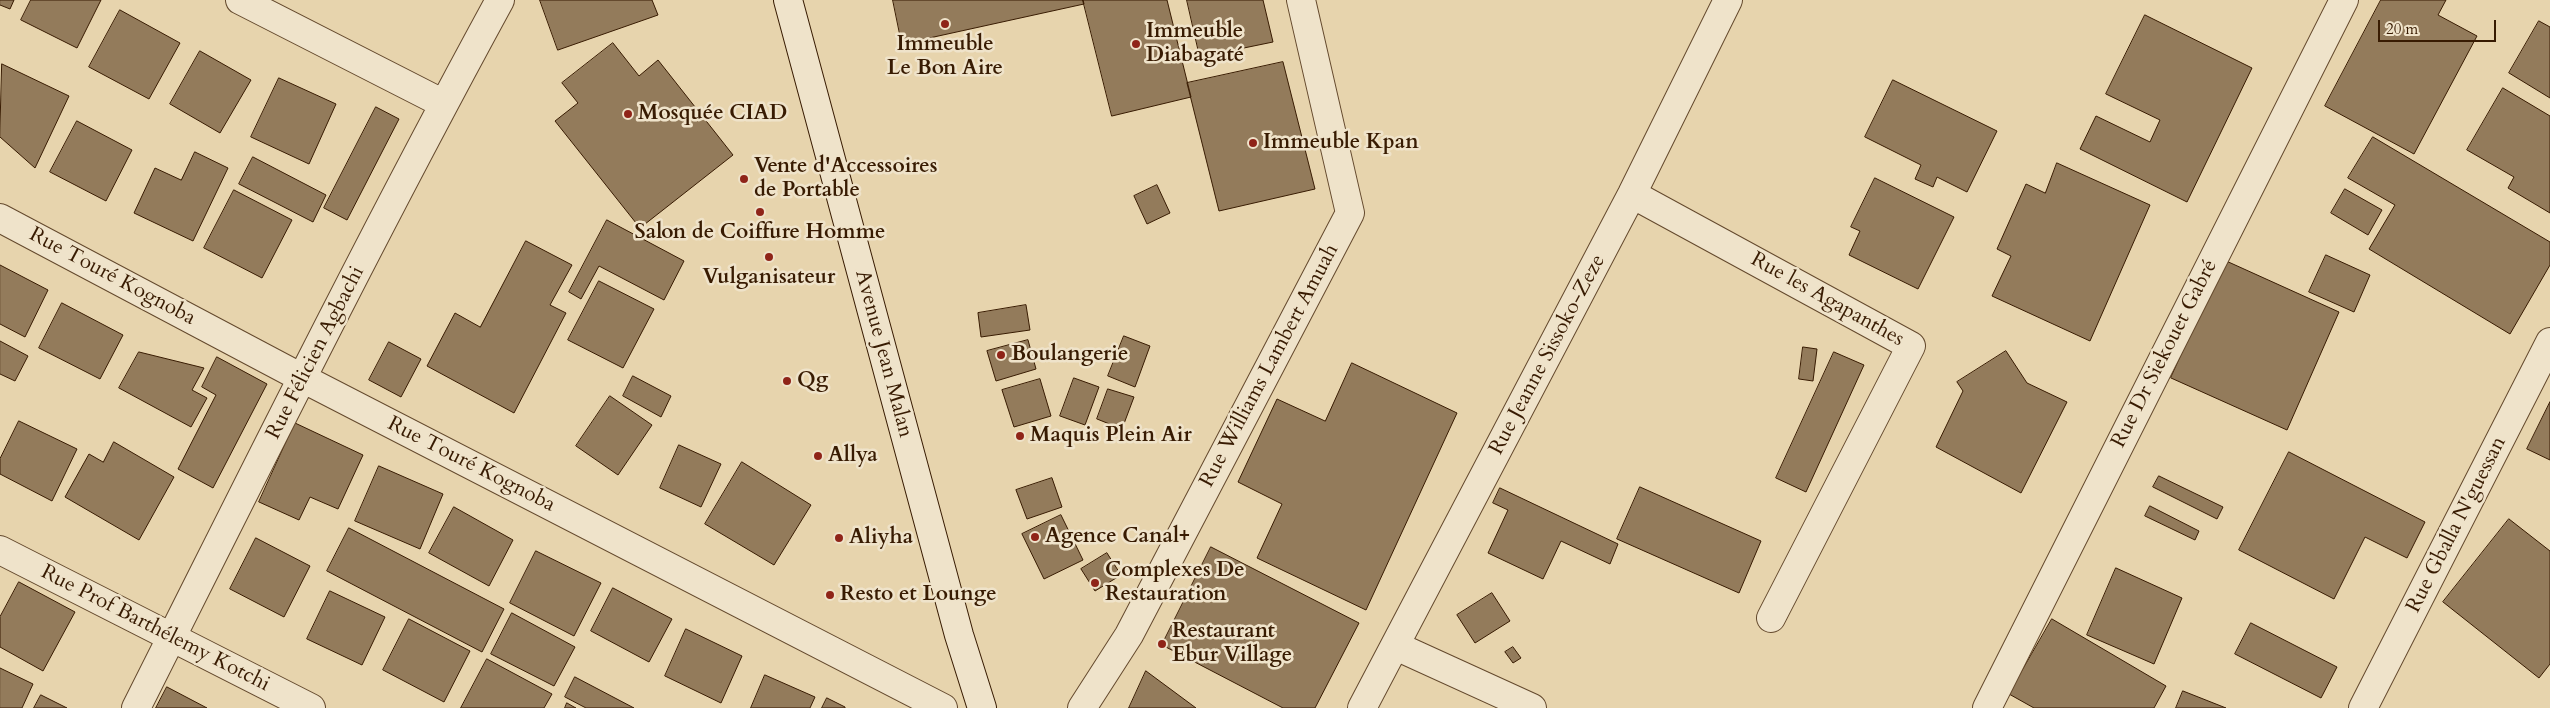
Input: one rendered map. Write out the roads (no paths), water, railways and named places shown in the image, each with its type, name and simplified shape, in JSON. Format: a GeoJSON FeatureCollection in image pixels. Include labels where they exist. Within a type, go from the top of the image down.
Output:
{"type":"FeatureCollection","features":[{"type":"Feature","properties":{"kind":"street"},"geometry":{"type":"LineString","coordinates":[[240,0],[444,104]]}},
{"type":"Feature","properties":{"kind":"street","name":"Rue Félicien Agbachi"},"geometry":{"type":"LineString","coordinates":[[136,708],[302,378],[500,0]]}},
{"type":"Feature","properties":{"kind":"street","name":"Avenue Jean Malan"},"geometry":{"type":"LineString","coordinates":[[788,0],[959,635],[982,708]]}},
{"type":"Feature","properties":{"kind":"street","name":"Rue Williams Lambert Amuah"},"geometry":{"type":"LineString","coordinates":[[1082,708],[1129,635],[1350,212],[1301,0]]}},
{"type":"Feature","properties":{"kind":"street","name":"Rue Jeanne Sissoko-Zeze"},"geometry":{"type":"LineString","coordinates":[[1362,708],[1632,194],[1728,0]]}},
{"type":"Feature","properties":{"kind":"street","name":"Rue Dr Siekouet Gabré"},"geometry":{"type":"LineString","coordinates":[[1988,708],[2344,0]]}},
{"type":"Feature","properties":{"kind":"street","name":"Rue les Agapanthes"},"geometry":{"type":"LineString","coordinates":[[1632,194],[1912,346],[1771,618]]}},
{"type":"Feature","properties":{"kind":"street","name":"Rue Touré Kognoba"},"geometry":{"type":"LineString","coordinates":[[0,218],[302,378],[943,708]]}},
{"type":"Feature","properties":{"kind":"street","name":"Rue Gballa N'guessan"},"geometry":{"type":"LineString","coordinates":[[2363,708],[2550,342]]}},
{"type":"Feature","properties":{"kind":"street","name":"Rue Prof Barthélemy Kotchi"},"geometry":{"type":"LineString","coordinates":[[0,550],[311,708]]}},
{"type":"Feature","properties":{"kind":"street"},"geometry":{"type":"LineString","coordinates":[[1396,646],[1532,708]]}},
{"type":"Feature","properties":{"kind":"place","name":"Immeuble Le Bon Aire"},"geometry":{"type":"Point","coordinates":[945,24]}},
{"type":"Feature","properties":{"kind":"place","name":"Immeuble Diabagaté"},"geometry":{"type":"Point","coordinates":[1136,44]}},
{"type":"Feature","properties":{"kind":"place","name":"Mosquée CIAD"},"geometry":{"type":"Point","coordinates":[628,114]}},
{"type":"Feature","properties":{"kind":"place","name":"Immeuble Kpan"},"geometry":{"type":"Point","coordinates":[1253,143]}},
{"type":"Feature","properties":{"kind":"place","name":"Vente d'Accessoires de Portable"},"geometry":{"type":"Point","coordinates":[744,179]}},
{"type":"Feature","properties":{"kind":"place","name":"Salon de Coiffure Homme"},"geometry":{"type":"Point","coordinates":[760,212]}},
{"type":"Feature","properties":{"kind":"place","name":"Vulganisateur"},"geometry":{"type":"Point","coordinates":[769,257]}},
{"type":"Feature","properties":{"kind":"place","name":"Boulangerie"},"geometry":{"type":"Point","coordinates":[1001,355]}},
{"type":"Feature","properties":{"kind":"place","name":"Qg"},"geometry":{"type":"Point","coordinates":[787,381]}},
{"type":"Feature","properties":{"kind":"place","name":"Maquis Plein Air"},"geometry":{"type":"Point","coordinates":[1020,436]}},
{"type":"Feature","properties":{"kind":"place","name":"Allya"},"geometry":{"type":"Point","coordinates":[818,456]}},
{"type":"Feature","properties":{"kind":"place","name":"Agence Canal+"},"geometry":{"type":"Point","coordinates":[1035,537]}},
{"type":"Feature","properties":{"kind":"place","name":"Aliyha"},"geometry":{"type":"Point","coordinates":[839,538]}},
{"type":"Feature","properties":{"kind":"place","name":"Complexes De Restauration"},"geometry":{"type":"Point","coordinates":[1095,583]}},
{"type":"Feature","properties":{"kind":"place","name":"Resto et Lounge"},"geometry":{"type":"Point","coordinates":[830,595]}},
{"type":"Feature","properties":{"kind":"place","name":"Restaurant Ebur Village"},"geometry":{"type":"Point","coordinates":[1162,644]}}]}
